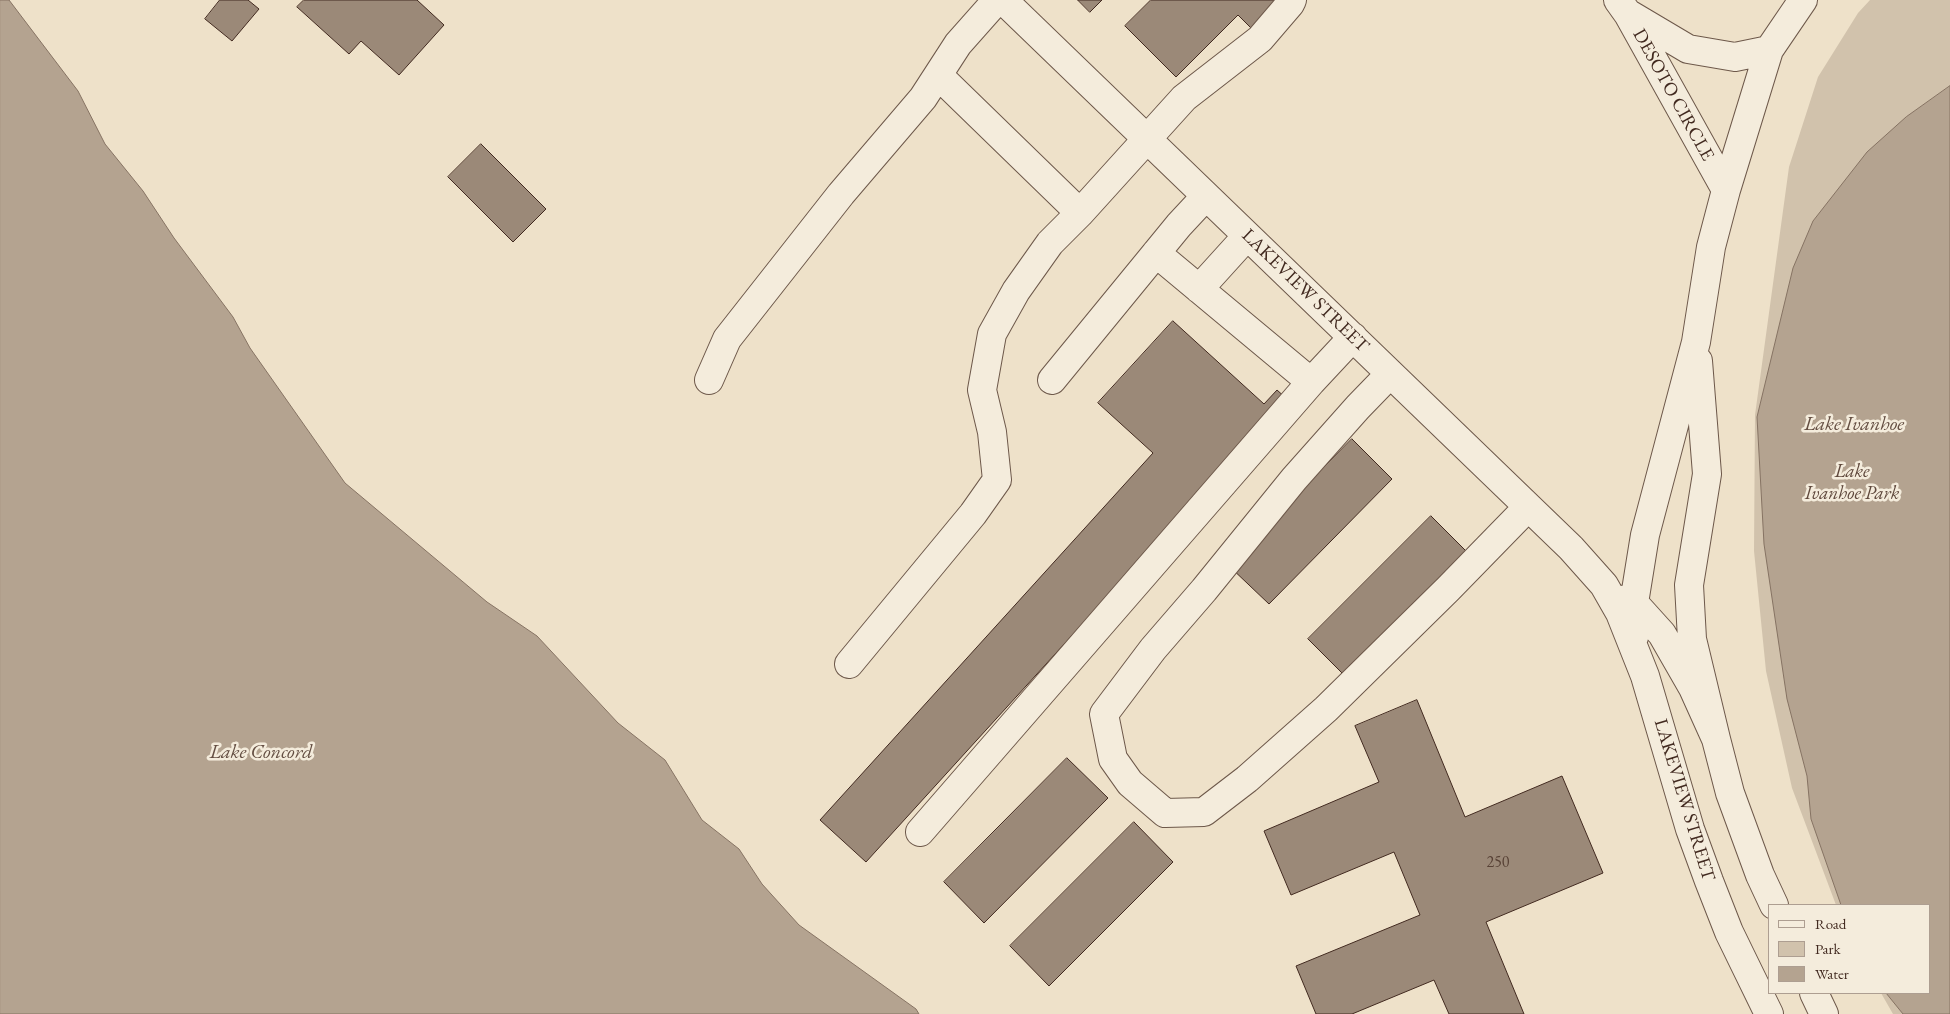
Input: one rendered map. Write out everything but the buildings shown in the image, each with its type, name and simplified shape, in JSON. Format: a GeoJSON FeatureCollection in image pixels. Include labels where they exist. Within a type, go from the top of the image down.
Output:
{"type":"FeatureCollection","features":[{"type":"Feature","properties":{"kind":"street"},"geometry":{"type":"LineString","coordinates":[[709,380],[727,339],[841,194],[923,98],[958,44],[997,0]]}},
{"type":"Feature","properties":{"kind":"street","name":"LAKEVIEW STREET"},"geometry":{"type":"LineString","coordinates":[[1003,0],[1571,548],[1604,585],[1620,613],[1645,676],[1690,829],[1709,881],[1730,932],[1769,1014]]}},
{"type":"Feature","properties":{"kind":"street"},"geometry":{"type":"LineString","coordinates":[[850,664],[973,514],[997,480],[992,432],[982,390],[992,334],[1016,291],[1050,242],[1080,213],[1148,140],[1184,98],[1260,39],[1292,0]]}},
{"type":"Feature","properties":{"kind":"street"},"geometry":{"type":"LineString","coordinates":[[1634,648],[1634,604],[1645,534],[1696,342],[1711,247],[1726,190],[1769,50],[1804,0]]}},
{"type":"Feature","properties":{"kind":"street"},"geometry":{"type":"LineString","coordinates":[[1623,7],[1688,49],[1735,57],[1769,50]]}},
{"type":"Feature","properties":{"kind":"street","name":"DESOTO CIRCLE"},"geometry":{"type":"LineString","coordinates":[[1623,7],[1726,190]]}},
{"type":"Feature","properties":{"kind":"street"},"geometry":{"type":"LineString","coordinates":[[938,75],[1080,213]]}},
{"type":"Feature","properties":{"kind":"street"},"geometry":{"type":"LineString","coordinates":[[1052,380],[1206,196]]}},
{"type":"Feature","properties":{"kind":"street"},"geometry":{"type":"LineString","coordinates":[[1199,289],[1247,236]]}},
{"type":"Feature","properties":{"kind":"street"},"geometry":{"type":"LineString","coordinates":[[1156,254],[1311,382]]}},
{"type":"Feature","properties":{"kind":"street"},"geometry":{"type":"LineString","coordinates":[[920,832],[1311,382],[1353,337]]}},
{"type":"Feature","properties":{"kind":"street"},"geometry":{"type":"LineString","coordinates":[[1696,342],[1707,474],[1689,585],[1692,639],[1716,739]]}},
{"type":"Feature","properties":{"kind":"street"},"geometry":{"type":"LineString","coordinates":[[1390,374],[1294,479],[1204,590],[1153,649],[1104,714],[1113,760],[1130,784],[1165,813],[1204,812],[1247,779],[1326,709],[1528,507]]}},
{"type":"Feature","properties":{"kind":"street","name":"LAKEVIEW STREET"},"geometry":{"type":"LineString","coordinates":[[1604,585],[1634,604],[1662,634],[1677,660],[1716,739],[1730,793],[1760,874],[1774,904]]}},
{"type":"Feature","properties":{"kind":"street"},"geometry":{"type":"LineString","coordinates":[[1814,994],[1824,1014]]}},
{"type":"Feature","properties":{"kind":"green space","name":"Lake Ivanhoe"},"geometry":{"type":"Polygon","coordinates":[[[1870,0],[1950,0],[1950,1014],[1893,1014],[1882,994],[1930,994],[1930,904],[1836,904],[1792,788],[1766,671],[1754,551],[1755,415],[1789,167],[1818,77],[1858,13],[1870,0]]]}},
{"type":"Feature","properties":{"kind":"water","name":"Lake Concord"},"geometry":{"type":"Polygon","coordinates":[[[0,0],[9,0],[78,91],[105,144],[143,191],[174,238],[233,317],[250,348],[345,483],[487,602],[537,636],[618,723],[665,760],[702,820],[739,849],[762,884],[799,925],[916,1009],[919,1014],[0,1014],[0,0]]]}},
{"type":"Feature","properties":{"kind":"water","name":"Lake Ivanhoe"},"geometry":{"type":"Polygon","coordinates":[[[1950,86],[1950,1014],[1903,1014],[1887,994],[1930,994],[1930,904],[1841,904],[1811,819],[1807,776],[1787,699],[1764,544],[1757,417],[1793,268],[1813,221],[1867,152],[1906,117],[1950,86]]]}},
{"type":"Feature","properties":{"kind":"park label","name":"Lake Ivanhoe Park"},"geometry":{"type":"Point","coordinates":[1852,483]}}]}
